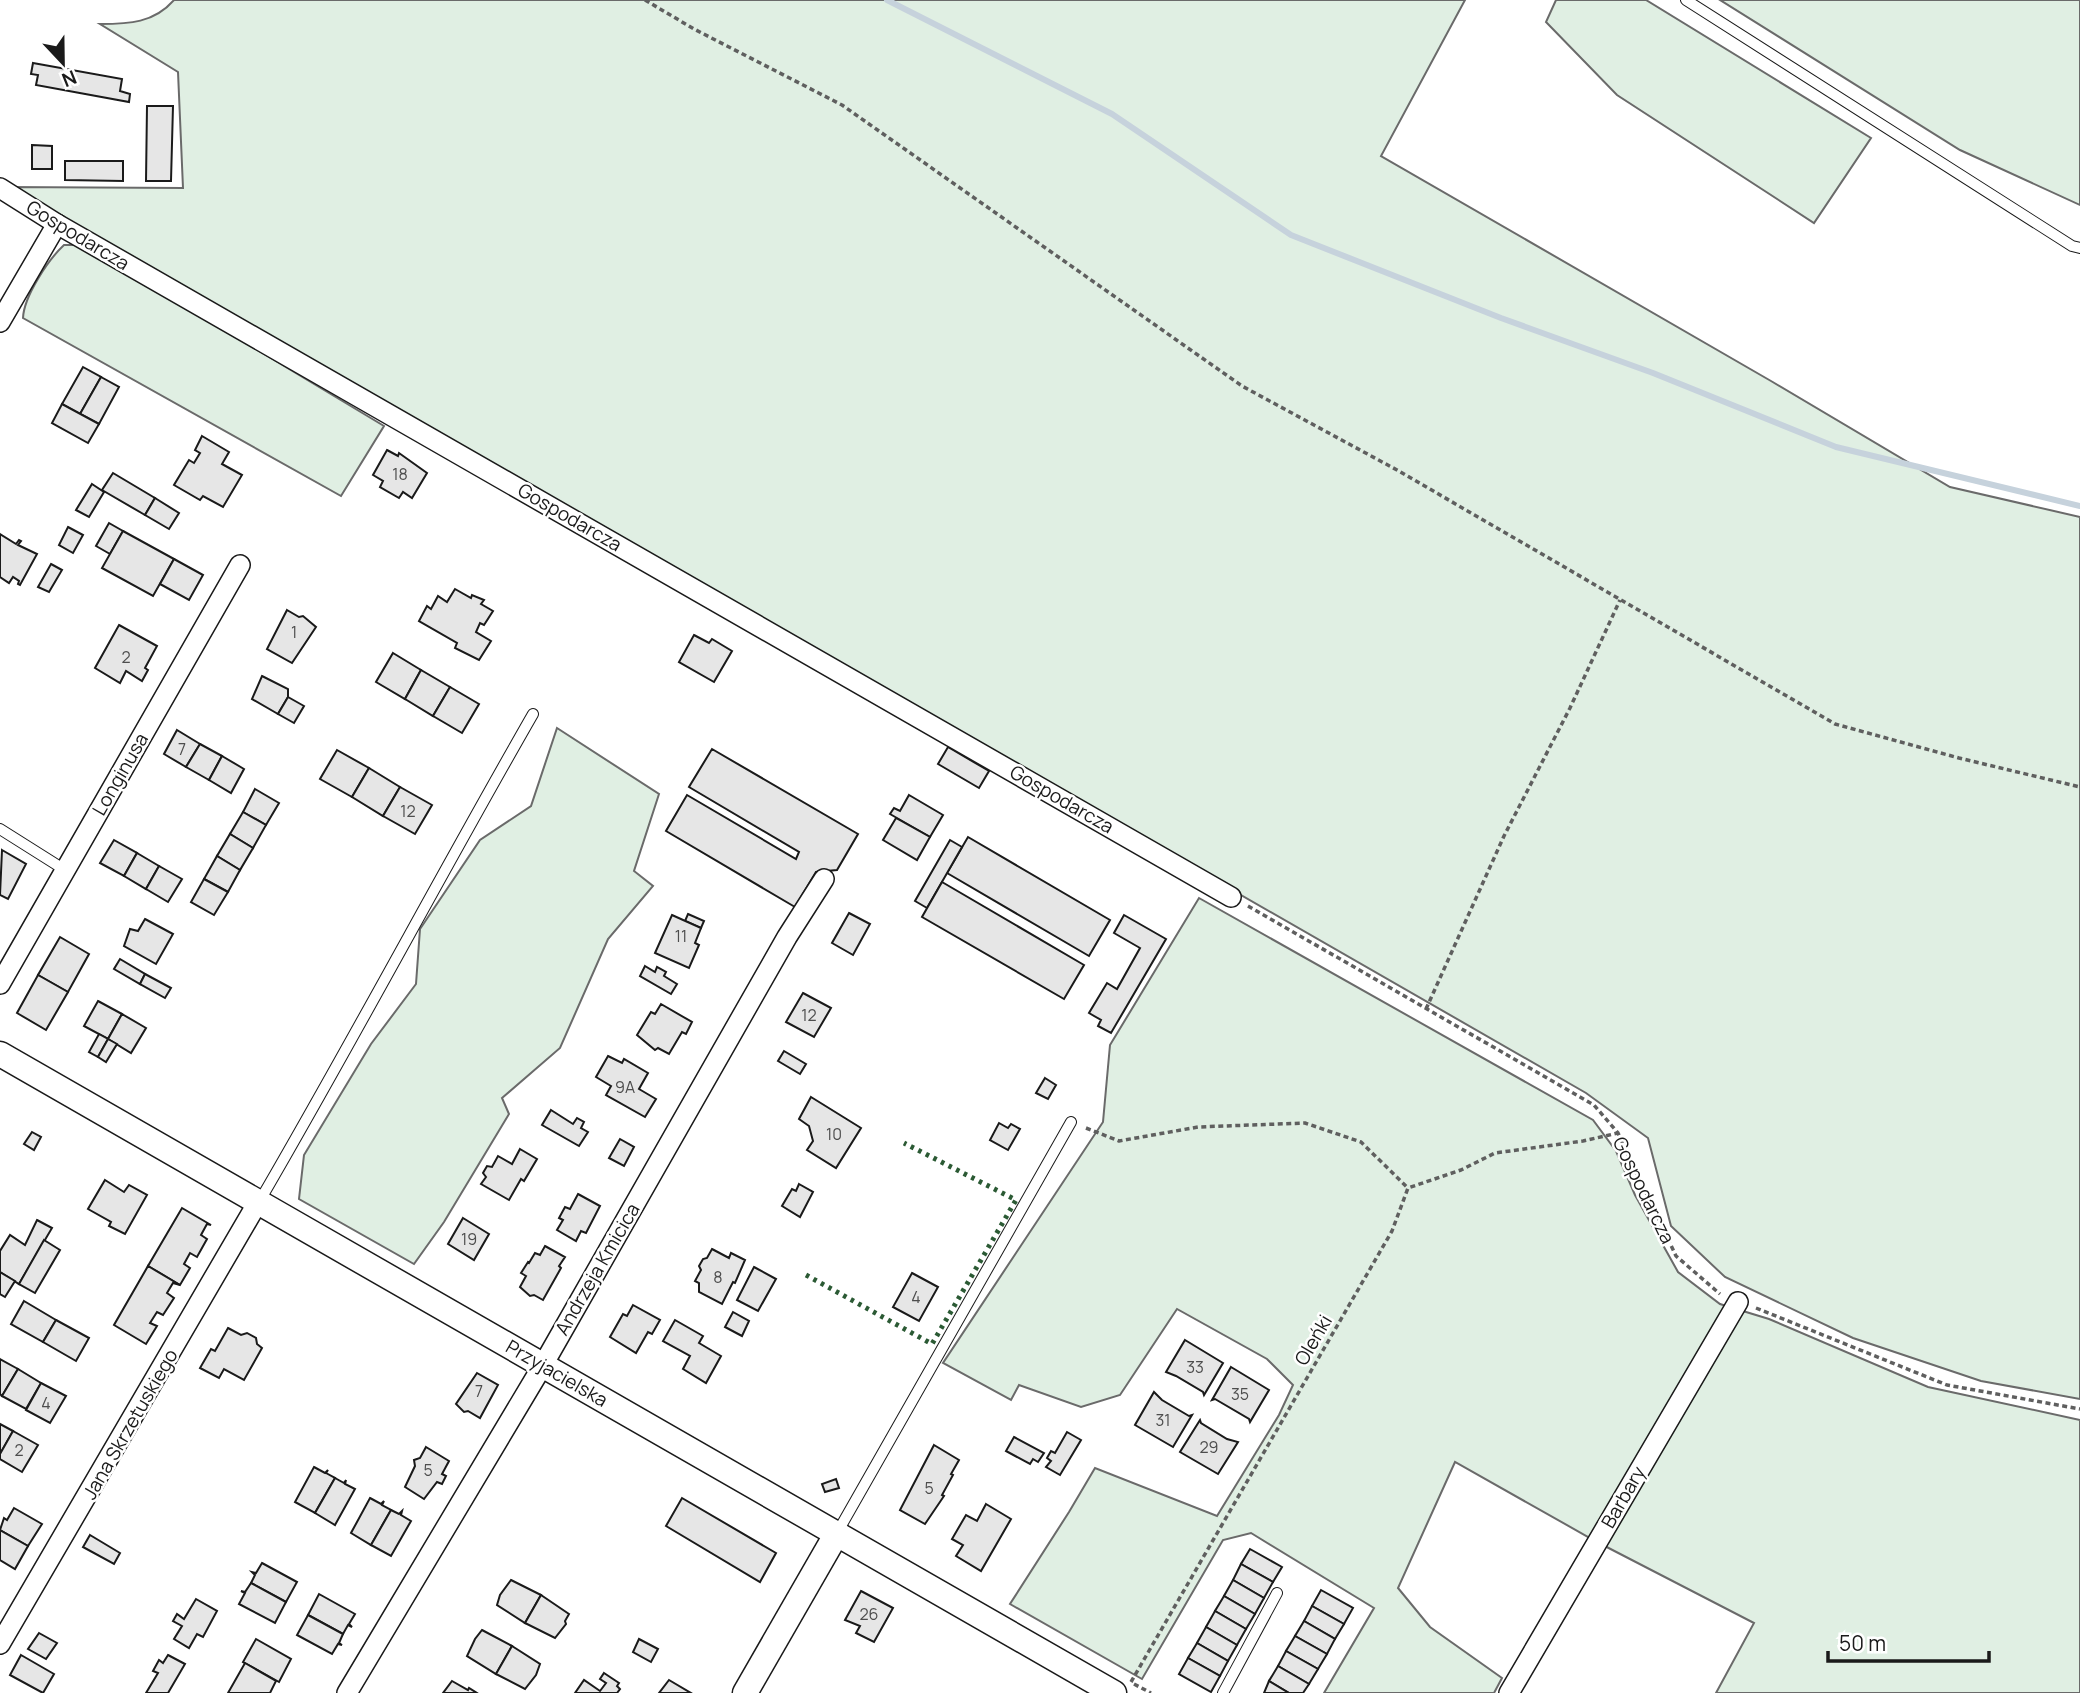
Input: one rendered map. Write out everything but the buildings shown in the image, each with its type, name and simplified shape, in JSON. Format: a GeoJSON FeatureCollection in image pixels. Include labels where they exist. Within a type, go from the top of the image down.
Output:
{"type":"FeatureCollection","features":[{"type":"Feature","properties":{"kind":"street","name":"Gospodarcza"},"geometry":{"type":"LineString","coordinates":[[0,188],[57,224],[1231,897]]}},
{"type":"Feature","properties":{"kind":"street"},"geometry":{"type":"LineString","coordinates":[[0,323],[57,224]]}},
{"type":"Feature","properties":{"kind":"street","name":"Longinusa"},"geometry":{"type":"LineString","coordinates":[[0,984],[240,565]]}},
{"type":"Feature","properties":{"kind":"street","name":"Andrzeja Kmicica"},"geometry":{"type":"LineString","coordinates":[[347,1693],[543,1365],[787,937],[824,879]]}},
{"type":"Feature","properties":{"kind":"street","name":"Przyjacielska"},"geometry":{"type":"LineString","coordinates":[[0,1055],[1114,1693]]}},
{"type":"Feature","properties":{"kind":"street","name":"Jana Skrzetuskiego"},"geometry":{"type":"LineString","coordinates":[[0,1644],[258,1202]]}},
{"type":"Feature","properties":{"kind":"street","name":"Barbary"},"geometry":{"type":"LineString","coordinates":[[1508,1693],[1738,1302]]}},
{"type":"Feature","properties":{"kind":"street"},"geometry":{"type":"LineString","coordinates":[[745,1693],[836,1533]]}},
{"type":"Feature","properties":{"kind":"lane"},"geometry":{"type":"LineString","coordinates":[[1686,0],[2072,246],[2080,248]]}},
{"type":"Feature","properties":{"kind":"lane"},"geometry":{"type":"LineString","coordinates":[[258,1202],[455,848],[533,714]]}},
{"type":"Feature","properties":{"kind":"lane"},"geometry":{"type":"LineString","coordinates":[[0,830],[65,870]]}},
{"type":"Feature","properties":{"kind":"lane"},"geometry":{"type":"LineString","coordinates":[[836,1533],[1071,1122]]}},
{"type":"Feature","properties":{"kind":"lane"},"geometry":{"type":"LineString","coordinates":[[1223,1693],[1277,1592]]}},
{"type":"Feature","properties":{"kind":"path"},"geometry":{"type":"LineString","coordinates":[[645,0],[694,29],[842,105],[1242,386],[1397,470],[1835,723],[1959,758],[2080,787]]}},
{"type":"Feature","properties":{"kind":"path"},"geometry":{"type":"LineString","coordinates":[[1426,1009],[1504,836],[1570,708],[1620,600]]}},
{"type":"Feature","properties":{"kind":"path","name":"Gospodarcza"},"geometry":{"type":"LineString","coordinates":[[1231,897],[1594,1105],[1618,1133],[1676,1256],[1717,1293],[1947,1385],[2080,1409]]}},
{"type":"Feature","properties":{"kind":"path"},"geometry":{"type":"LineString","coordinates":[[1071,1122],[1119,1141],[1198,1127],[1305,1123],[1360,1142],[1408,1188],[1461,1170],[1495,1153],[1583,1141],[1618,1133]]}},
{"type":"Feature","properties":{"kind":"path","name":"Oleńki"},"geometry":{"type":"LineString","coordinates":[[1125,1693],[1392,1231],[1408,1188]]}},
{"type":"Feature","properties":{"kind":"green space"},"geometry":{"type":"Polygon","coordinates":[[[174,0],[1465,0],[1381,156],[1950,487],[2080,517],[2080,1399],[1981,1381],[1853,1338],[1725,1277],[1671,1226],[1648,1138],[1586,1093],[7,187],[183,188],[178,72],[100,24],[140,21],[158,13],[174,0]]]}},
{"type":"Feature","properties":{"kind":"green space"},"geometry":{"type":"Polygon","coordinates":[[[1556,0],[1646,0],[1871,138],[1814,223],[1617,95],[1546,22],[1556,0]]]}},
{"type":"Feature","properties":{"kind":"green space"},"geometry":{"type":"Polygon","coordinates":[[[1720,0],[2080,0],[2080,205],[1960,150],[1720,0]]]}},
{"type":"Feature","properties":{"kind":"green space"},"geometry":{"type":"Polygon","coordinates":[[[64,245],[76,245],[91,250],[384,426],[341,496],[23,318],[24,309],[38,279],[64,245]]]}},
{"type":"Feature","properties":{"kind":"green space"},"geometry":{"type":"Polygon","coordinates":[[[557,728],[659,794],[634,871],[653,886],[608,939],[560,1048],[502,1098],[509,1114],[444,1222],[414,1264],[299,1199],[304,1155],[371,1044],[416,984],[420,929],[480,840],[531,806],[557,728]]]}},
{"type":"Feature","properties":{"kind":"green space"},"geometry":{"type":"Polygon","coordinates":[[[1199,898],[1593,1120],[1616,1151],[1635,1195],[1678,1272],[1720,1304],[1769,1319],[1928,1387],[2080,1420],[2080,1693],[1716,1693],[1754,1623],[1597,1542],[1455,1462],[1398,1588],[1430,1627],[1502,1678],[1494,1693],[1324,1693],[1374,1608],[1251,1533],[1223,1540],[1142,1679],[1010,1604],[1095,1468],[1217,1516],[1279,1415],[1293,1385],[1267,1359],[1177,1309],[1120,1395],[1081,1407],[1019,1385],[1011,1400],[943,1363],[1103,1122],[1110,1045],[1199,898]]]}},
{"type":"Feature","properties":{"kind":"waterway"},"geometry":{"type":"LineString","coordinates":[[887,0],[1112,114],[1291,235],[1501,318],[1653,373],[1836,447],[2080,506]]}},
{"type":"Feature","properties":{"kind":"hedge"},"geometry":{"type":"LineString","coordinates":[[806,1275],[932,1344],[1016,1200],[904,1143]]}}]}
